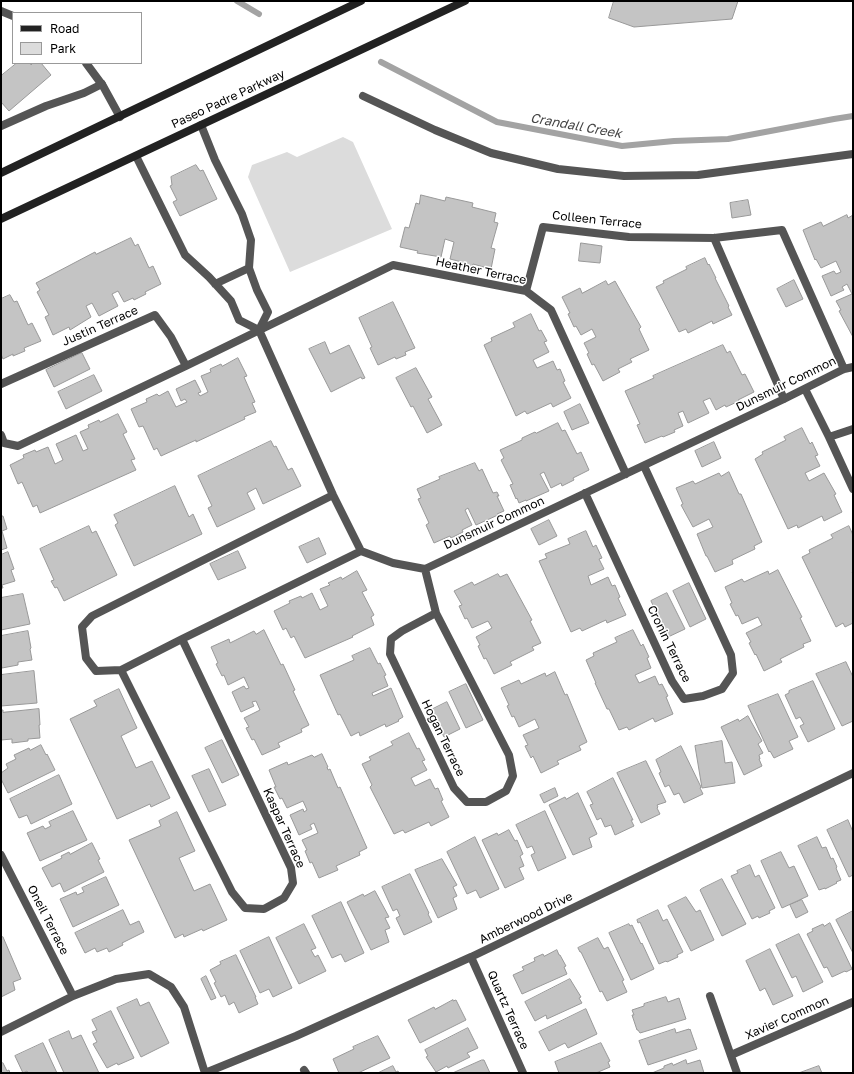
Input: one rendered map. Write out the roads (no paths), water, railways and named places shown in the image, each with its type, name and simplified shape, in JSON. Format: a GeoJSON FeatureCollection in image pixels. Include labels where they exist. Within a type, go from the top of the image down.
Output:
{"type":"FeatureCollection","features":[{"type":"Feature","properties":{"kind":"main road"},"geometry":{"type":"LineString","coordinates":[[1,173],[361,1]]}},
{"type":"Feature","properties":{"kind":"main road","name":"Paseo Padre Parkway"},"geometry":{"type":"LineString","coordinates":[[1,219],[465,1]]}},
{"type":"Feature","properties":{"kind":"street"},"geometry":{"type":"LineString","coordinates":[[1,11],[12,16]]}},
{"type":"Feature","properties":{"kind":"street"},"geometry":{"type":"LineString","coordinates":[[87,64],[102,84],[120,117]]}},
{"type":"Feature","properties":{"kind":"street"},"geometry":{"type":"LineString","coordinates":[[1,126],[46,106],[84,93],[102,84]]}},
{"type":"Feature","properties":{"kind":"street"},"geometry":{"type":"LineString","coordinates":[[363,96],[435,130],[491,153],[558,169],[624,176],[698,175],[853,154]]}},
{"type":"Feature","properties":{"kind":"street"},"geometry":{"type":"LineString","coordinates":[[1,434],[4,443],[18,446],[259,330],[268,312],[257,290],[249,268],[251,240],[249,233],[242,214],[200,126]]}},
{"type":"Feature","properties":{"kind":"street"},"geometry":{"type":"LineString","coordinates":[[136,156],[185,255],[231,301],[239,320],[259,330],[333,495],[361,551],[393,563],[425,568]]}},
{"type":"Feature","properties":{"kind":"street","name":"Colleen Terrace"},"geometry":{"type":"LineString","coordinates":[[526,291],[543,227],[629,237],[714,238],[782,230],[844,369]]}},
{"type":"Feature","properties":{"kind":"street"},"geometry":{"type":"LineString","coordinates":[[714,238],[784,399]]}},
{"type":"Feature","properties":{"kind":"street","name":"Heather Terrace"},"geometry":{"type":"LineString","coordinates":[[259,330],[393,265],[526,291],[551,310],[626,474]]}},
{"type":"Feature","properties":{"kind":"street"},"geometry":{"type":"LineString","coordinates":[[215,284],[249,268]]}},
{"type":"Feature","properties":{"kind":"street","name":"Justin Terrace"},"geometry":{"type":"LineString","coordinates":[[1,384],[155,315],[171,337],[186,366]]}},
{"type":"Feature","properties":{"kind":"street","name":"Dunsmuir Common"},"geometry":{"type":"LineString","coordinates":[[425,568],[644,466],[844,369],[853,367]]}},
{"type":"Feature","properties":{"kind":"street"},"geometry":{"type":"LineString","coordinates":[[805,389],[853,489]]}},
{"type":"Feature","properties":{"kind":"street"},"geometry":{"type":"LineString","coordinates":[[829,437],[853,429]]}},
{"type":"Feature","properties":{"kind":"street","name":"Cronin Terrace"},"geometry":{"type":"LineString","coordinates":[[585,493],[672,681],[684,699],[703,696],[722,689],[733,673],[731,655],[644,466]]}},
{"type":"Feature","properties":{"kind":"street"},"geometry":{"type":"LineString","coordinates":[[333,495],[92,616],[82,627],[86,658],[96,671],[121,670],[182,638],[361,551]]}},
{"type":"Feature","properties":{"kind":"street","name":"Hogan Terrace"},"geometry":{"type":"LineString","coordinates":[[425,568],[436,613],[509,755],[513,776],[506,791],[486,802],[467,802],[454,788],[390,654],[391,639],[402,631],[436,613]]}},
{"type":"Feature","properties":{"kind":"street","name":"Kaspar Terrace"},"geometry":{"type":"LineString","coordinates":[[121,670],[232,892],[245,908],[264,909],[278,902],[284,898],[293,883],[291,868],[182,638]]}},
{"type":"Feature","properties":{"kind":"street","name":"Amberwood Drive"},"geometry":{"type":"LineString","coordinates":[[205,1073],[296,1036],[471,958],[853,773]]}},
{"type":"Feature","properties":{"kind":"street","name":"Oneil Terrace"},"geometry":{"type":"LineString","coordinates":[[1,855],[73,996]]}},
{"type":"Feature","properties":{"kind":"street","name":"Quartz Terrace"},"geometry":{"type":"LineString","coordinates":[[471,958],[523,1073]]}},
{"type":"Feature","properties":{"kind":"street"},"geometry":{"type":"LineString","coordinates":[[1,1032],[73,996],[116,979],[149,974],[171,987],[184,1007],[205,1073]]}},
{"type":"Feature","properties":{"kind":"street"},"geometry":{"type":"LineString","coordinates":[[710,996],[737,1073]]}},
{"type":"Feature","properties":{"kind":"street","name":"Xavier Common"},"geometry":{"type":"LineString","coordinates":[[731,1055],[853,1002]]}},
{"type":"Feature","properties":{"kind":"waterway","name":"Crandall Creek"},"geometry":{"type":"LineString","coordinates":[[237,1],[259,14]]}},
{"type":"Feature","properties":{"kind":"waterway","name":"Crandall Creek"},"geometry":{"type":"LineString","coordinates":[[381,62],[497,122],[622,146],[674,141],[728,139],[853,116]]}}]}
